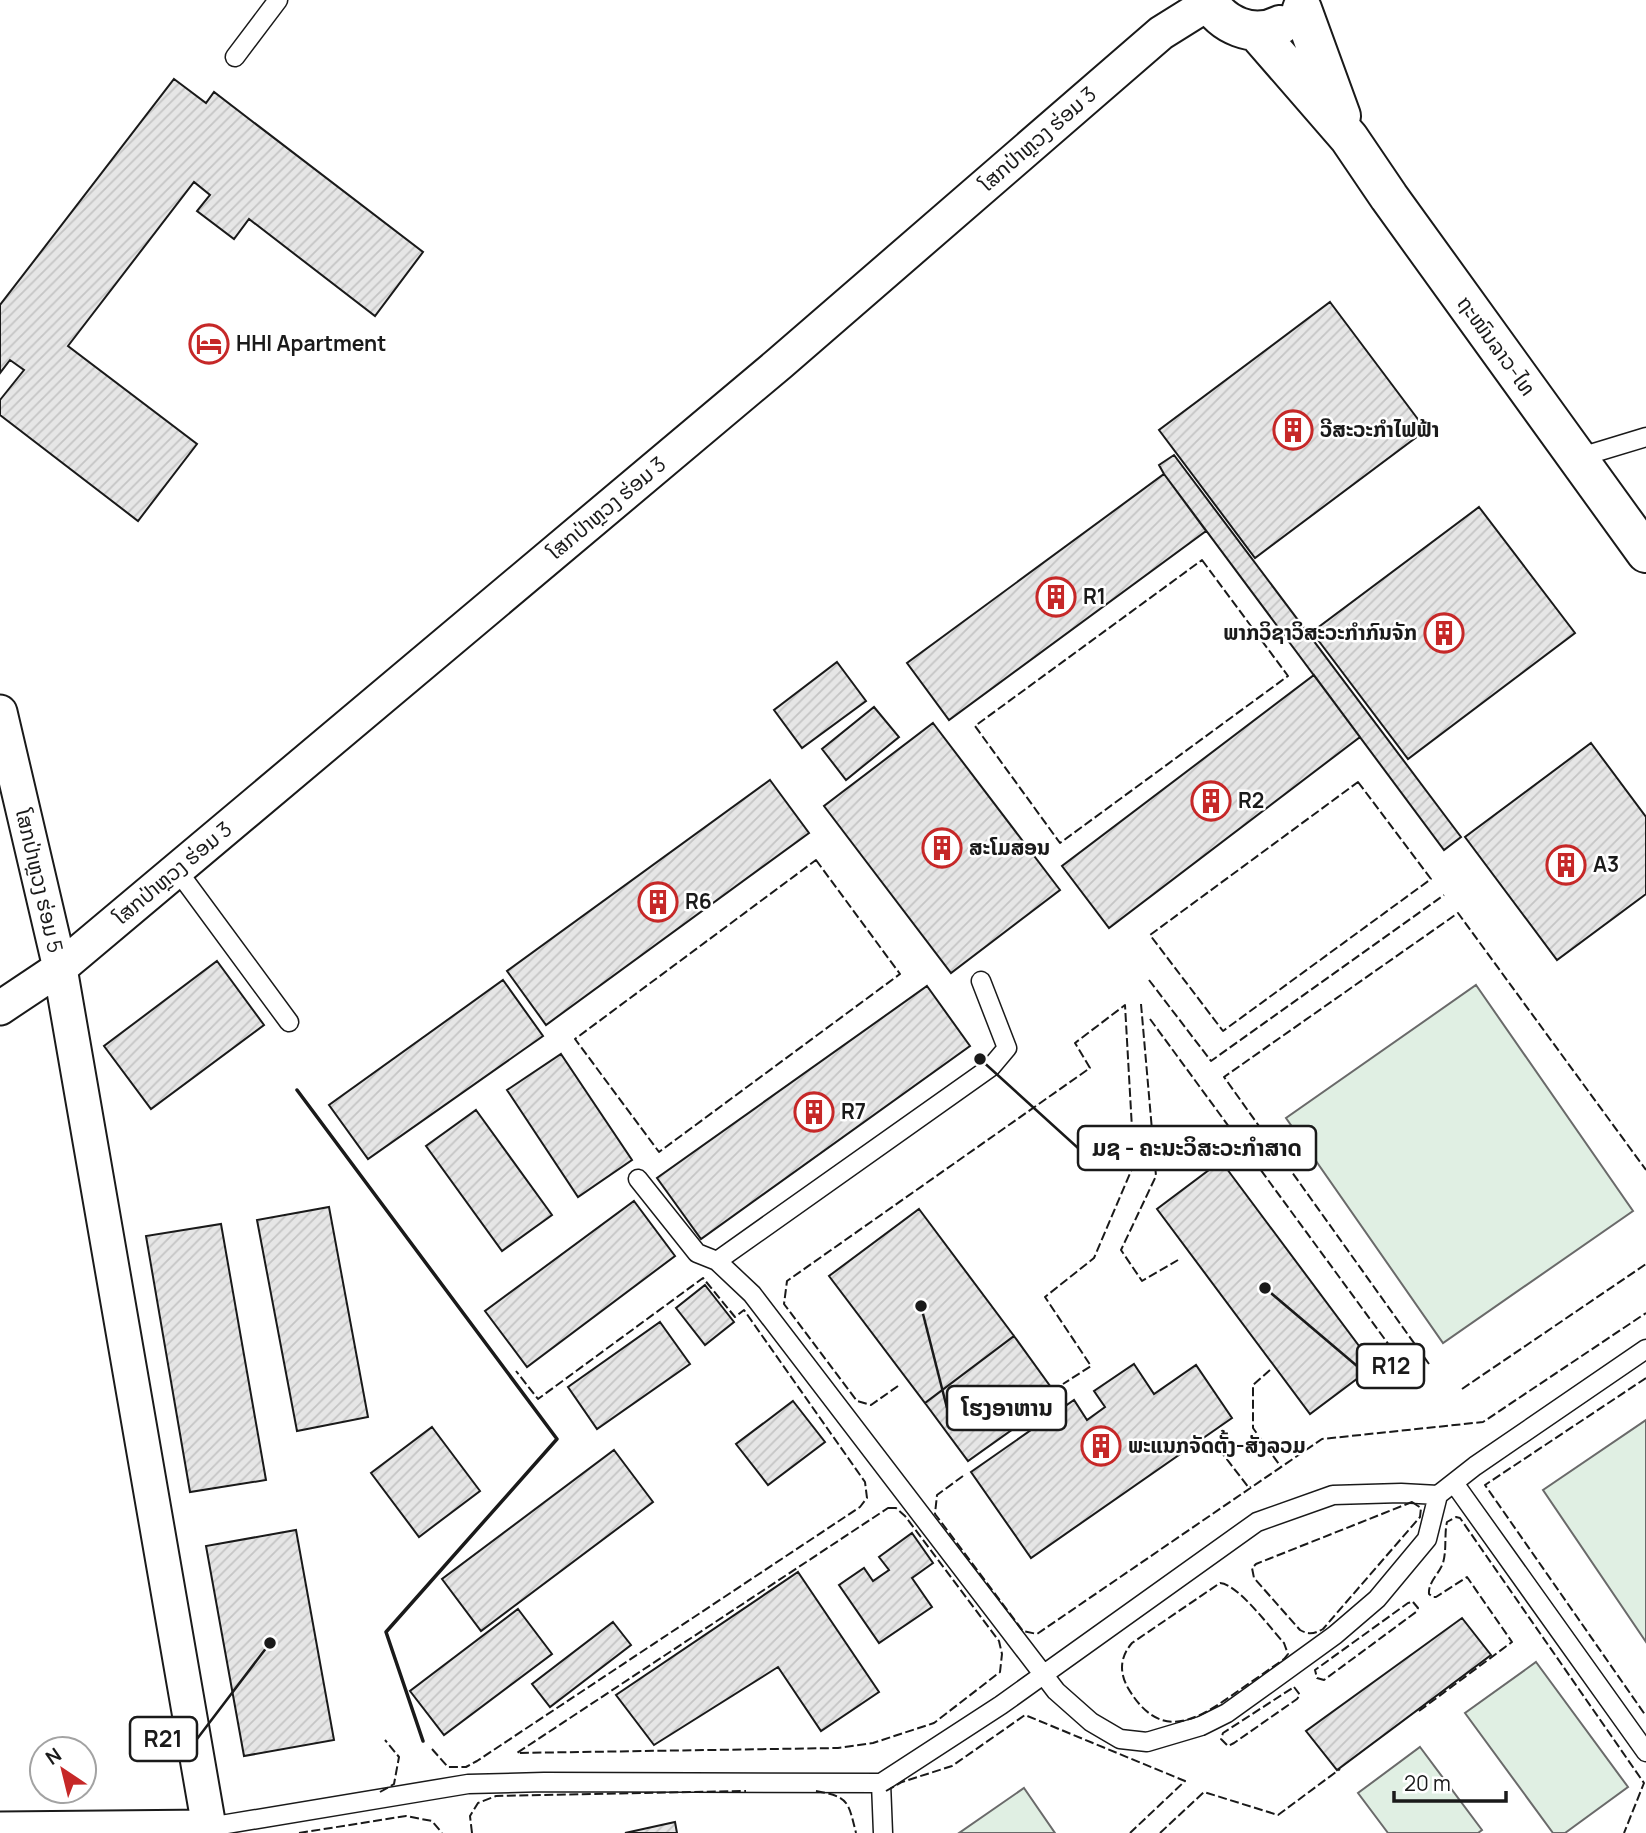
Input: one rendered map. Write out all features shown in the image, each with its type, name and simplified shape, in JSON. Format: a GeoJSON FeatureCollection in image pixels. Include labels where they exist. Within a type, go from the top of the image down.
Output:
{"type":"FeatureCollection","features":[{"type":"Feature","properties":{"kind":"street"},"geometry":{"type":"LineString","coordinates":[[1208,1],[1221,18],[1237,27],[1255,31],[1275,28],[1290,20],[1305,4]]}},
{"type":"Feature","properties":{"kind":"street","name":"ໂສກປ່າຫຼວງ ຮ່ອມ 3"},"geometry":{"type":"LineString","coordinates":[[0,1008],[60,968],[780,363],[1161,33],[1208,1]]}},
{"type":"Feature","properties":{"kind":"street","name":"ຖະໜົນລາວ-ໄທ"},"geometry":{"type":"LineString","coordinates":[[1305,4],[1349,138]]}},
{"type":"Feature","properties":{"kind":"street","name":"ຖະໜົນລາວ-ໄທ"},"geometry":{"type":"LineString","coordinates":[[1255,31],[1349,138],[1388,197],[1646,553]]}},
{"type":"Feature","properties":{"kind":"street","name":"ໂສກປ່າຫຼວງ ຮ່ອມ 5"},"geometry":{"type":"LineString","coordinates":[[0,712],[60,968],[207,1831]]}},
{"type":"Feature","properties":{"kind":"street"},"geometry":{"type":"LineString","coordinates":[[0,1829],[207,1831]]}},
{"type":"Feature","properties":{"kind":"lane"},"geometry":{"type":"LineString","coordinates":[[235,57],[278,0]]}},
{"type":"Feature","properties":{"kind":"lane"},"geometry":{"type":"LineString","coordinates":[[1577,458],[1646,437]]}},
{"type":"Feature","properties":{"kind":"lane"},"geometry":{"type":"LineString","coordinates":[[177,870],[289,1022]]}},
{"type":"Feature","properties":{"kind":"lane"},"geometry":{"type":"LineString","coordinates":[[717,1261],[991,1067],[1007,1048],[981,981]]}},
{"type":"Feature","properties":{"kind":"lane"},"geometry":{"type":"LineString","coordinates":[[638,1178],[697,1254],[717,1261],[752,1294],[1056,1691],[1091,1722],[1120,1739],[1147,1742],[1201,1726],[1227,1713],[1335,1635],[1377,1600],[1427,1539],[1437,1495]]}},
{"type":"Feature","properties":{"kind":"lane"},"geometry":{"type":"LineString","coordinates":[[207,1831],[468,1784],[881,1783],[1001,1705],[1257,1522],[1334,1495],[1437,1495],[1646,1349]]}},
{"type":"Feature","properties":{"kind":"lane"},"geometry":{"type":"LineString","coordinates":[[1454,1483],[1646,1752]]}},
{"type":"Feature","properties":{"kind":"lane"},"geometry":{"type":"LineString","coordinates":[[881,1783],[883,1833]]}},
{"type":"Feature","properties":{"kind":"green space"},"geometry":{"type":"Polygon","coordinates":[[[1476,985],[1633,1211],[1443,1343],[1286,1118],[1476,985]]]}},
{"type":"Feature","properties":{"kind":"green space"},"geometry":{"type":"Polygon","coordinates":[[[1646,1420],[1646,1642],[1543,1490],[1646,1420]]]}},
{"type":"Feature","properties":{"kind":"green space"},"geometry":{"type":"Polygon","coordinates":[[[1536,1662],[1628,1787],[1565,1833],[1553,1833],[1465,1713],[1536,1662]]]}},
{"type":"Feature","properties":{"kind":"green space"},"geometry":{"type":"Polygon","coordinates":[[[1420,1747],[1482,1830],[1478,1833],[1388,1833],[1358,1793],[1420,1747]]]}},
{"type":"Feature","properties":{"kind":"green space"},"geometry":{"type":"Polygon","coordinates":[[[1024,1788],[1055,1833],[959,1833],[1024,1788]]]}},
{"type":"Feature","properties":{"kind":"building"},"geometry":{"type":"Polygon","coordinates":[[[174,79],[206,103],[214,92],[423,252],[375,316],[249,219],[234,239],[197,211],[210,195],[194,182],[68,346],[197,444],[138,521],[0,415],[0,400],[24,370],[10,360],[0,373],[0,305],[174,79]]]}},
{"type":"Feature","properties":{"kind":"building","name":"ວີສະວະກຳໄຟຟ້າ"},"geometry":{"type":"Polygon","coordinates":[[[1330,302],[1426,430],[1255,558],[1159,430],[1330,302]]]}},
{"type":"Feature","properties":{"kind":"building"},"geometry":{"type":"Polygon","coordinates":[[[1174,455],[1461,837],[1444,850],[1164,474],[1159,465],[1174,455]]]}},
{"type":"Feature","properties":{"kind":"building","name":"R1"},"geometry":{"type":"Polygon","coordinates":[[[1164,474],[1206,531],[949,720],[907,663],[1164,474]]]}},
{"type":"Feature","properties":{"kind":"building","name":"ພາກວິຊາວິສະວະກຳກົນຈັກ"},"geometry":{"type":"Polygon","coordinates":[[[1479,507],[1575,633],[1408,759],[1312,632],[1479,507]]]}},
{"type":"Feature","properties":{"kind":"building"},"geometry":{"type":"Polygon","coordinates":[[[837,662],[866,701],[802,748],[774,710],[837,662]]]}},
{"type":"Feature","properties":{"kind":"building","name":"R2"},"geometry":{"type":"Polygon","coordinates":[[[1314,675],[1360,737],[1109,928],[1062,866],[1314,675]]]}},
{"type":"Feature","properties":{"kind":"building"},"geometry":{"type":"Polygon","coordinates":[[[874,707],[899,737],[846,780],[822,749],[874,707]]]}},
{"type":"Feature","properties":{"kind":"building","name":"ສະໂມສອນ"},"geometry":{"type":"Polygon","coordinates":[[[933,723],[1060,890],[951,973],[824,806],[933,723]]]}},
{"type":"Feature","properties":{"kind":"building","name":"A3"},"geometry":{"type":"Polygon","coordinates":[[[1591,743],[1646,817],[1646,894],[1557,960],[1465,837],[1591,743]]]}},
{"type":"Feature","properties":{"kind":"building","name":"R6"},"geometry":{"type":"Polygon","coordinates":[[[770,780],[809,833],[546,1025],[507,971],[770,780]]]}},
{"type":"Feature","properties":{"kind":"building"},"geometry":{"type":"Polygon","coordinates":[[[217,961],[264,1025],[151,1109],[104,1046],[217,961]]]}},
{"type":"Feature","properties":{"kind":"building"},"geometry":{"type":"Polygon","coordinates":[[[503,980],[543,1036],[368,1159],[329,1105],[503,980]]]}},
{"type":"Feature","properties":{"kind":"building","name":"R7"},"geometry":{"type":"Polygon","coordinates":[[[927,986],[970,1046],[701,1239],[657,1178],[927,986]]]}},
{"type":"Feature","properties":{"kind":"building"},"geometry":{"type":"Polygon","coordinates":[[[561,1054],[632,1160],[578,1197],[507,1090],[561,1054]]]}},
{"type":"Feature","properties":{"kind":"building"},"geometry":{"type":"Polygon","coordinates":[[[476,1110],[552,1215],[502,1251],[426,1146],[476,1110]]]}},
{"type":"Feature","properties":{"kind":"building"},"geometry":{"type":"Polygon","coordinates":[[[1221,1161],[1374,1366],[1310,1414],[1157,1209],[1221,1161]]]}},
{"type":"Feature","properties":{"kind":"building"},"geometry":{"type":"Polygon","coordinates":[[[634,1201],[675,1256],[527,1367],[485,1311],[634,1201]]]}},
{"type":"Feature","properties":{"kind":"building"},"geometry":{"type":"Polygon","coordinates":[[[329,1207],[368,1417],[297,1431],[257,1220],[329,1207]]]}},
{"type":"Feature","properties":{"kind":"building"},"geometry":{"type":"Polygon","coordinates":[[[919,1209],[1014,1336],[925,1403],[829,1276],[919,1209]]]}},
{"type":"Feature","properties":{"kind":"building"},"geometry":{"type":"Polygon","coordinates":[[[221,1224],[266,1480],[190,1492],[146,1236],[221,1224]]]}},
{"type":"Feature","properties":{"kind":"building"},"geometry":{"type":"Polygon","coordinates":[[[705,1285],[734,1322],[705,1345],[676,1308],[705,1285]]]}},
{"type":"Feature","properties":{"kind":"building"},"geometry":{"type":"Polygon","coordinates":[[[660,1322],[690,1364],[597,1429],[568,1387],[660,1322]]]}},
{"type":"Feature","properties":{"kind":"building"},"geometry":{"type":"Polygon","coordinates":[[[1014,1336],[1058,1397],[968,1461],[925,1403],[1014,1336]]]}},
{"type":"Feature","properties":{"kind":"building","name":"ພະແນກຈັດຕັ້ງ-ສັງລວມ"},"geometry":{"type":"Polygon","coordinates":[[[1134,1364],[1154,1394],[1196,1365],[1232,1418],[1031,1558],[971,1472],[1074,1400],[1087,1420],[1105,1407],[1094,1391],[1134,1364]]]}},
{"type":"Feature","properties":{"kind":"building"},"geometry":{"type":"Polygon","coordinates":[[[793,1401],[825,1442],[768,1485],[736,1444],[793,1401]]]}},
{"type":"Feature","properties":{"kind":"building"},"geometry":{"type":"Polygon","coordinates":[[[432,1427],[480,1491],[419,1537],[371,1473],[432,1427]]]}},
{"type":"Feature","properties":{"kind":"building"},"geometry":{"type":"Polygon","coordinates":[[[614,1450],[653,1502],[481,1631],[442,1579],[614,1450]]]}},
{"type":"Feature","properties":{"kind":"building"},"geometry":{"type":"Polygon","coordinates":[[[296,1530],[334,1740],[244,1756],[206,1546],[296,1530]]]}},
{"type":"Feature","properties":{"kind":"building"},"geometry":{"type":"Polygon","coordinates":[[[912,1533],[933,1563],[912,1578],[932,1607],[879,1643],[839,1585],[864,1568],[873,1581],[889,1570],[879,1557],[912,1533]]]}},
{"type":"Feature","properties":{"kind":"building"},"geometry":{"type":"Polygon","coordinates":[[[798,1572],[879,1692],[821,1731],[778,1667],[654,1745],[616,1695],[798,1572]]]}},
{"type":"Feature","properties":{"kind":"building"},"geometry":{"type":"Polygon","coordinates":[[[518,1609],[552,1654],[444,1735],[410,1691],[518,1609]]]}},
{"type":"Feature","properties":{"kind":"building"},"geometry":{"type":"Polygon","coordinates":[[[1462,1618],[1491,1655],[1337,1770],[1306,1731],[1462,1618]]]}},
{"type":"Feature","properties":{"kind":"building"},"geometry":{"type":"Polygon","coordinates":[[[613,1622],[631,1645],[550,1707],[532,1684],[613,1622]]]}},
{"type":"Feature","properties":{"kind":"building"},"geometry":{"type":"Polygon","coordinates":[[[675,1822],[677,1833],[625,1833],[675,1822]]]}},
{"type":"Feature","properties":{"kind":"fence"},"geometry":{"type":"LineString","coordinates":[[1202,560],[1288,676],[1060,843],[975,726],[1202,560]]}},
{"type":"Feature","properties":{"kind":"fence"},"geometry":{"type":"LineString","coordinates":[[1358,782],[1431,879],[1223,1031],[1150,935],[1358,782]]}},
{"type":"Feature","properties":{"kind":"fence"},"geometry":{"type":"LineString","coordinates":[[816,860],[900,974],[659,1152],[575,1039],[816,860]]}},
{"type":"Feature","properties":{"kind":"fence"},"geometry":{"type":"LineString","coordinates":[[1149,980],[1211,1061],[1444,895]]}},
{"type":"Feature","properties":{"kind":"fence"},"geometry":{"type":"LineString","coordinates":[[1429,1364],[1224,1077],[1458,913],[1646,1170]]}},
{"type":"Feature","properties":{"kind":"fence"},"geometry":{"type":"LineString","coordinates":[[1141,1004],[1156,1176],[1121,1250],[1142,1281],[1178,1260]]}},
{"type":"Feature","properties":{"kind":"fence"},"geometry":{"type":"LineString","coordinates":[[898,1386],[871,1405],[857,1401],[784,1304],[787,1281],[1090,1068],[1075,1043],[1125,1005],[1134,1164],[1094,1258],[1045,1297],[1091,1366],[1063,1384]]}},
{"type":"Feature","properties":{"kind":"fence"},"geometry":{"type":"LineString","coordinates":[[1150,1019],[1414,1379]]}},
{"type":"Feature","properties":{"kind":"fence"},"geometry":{"type":"LineString","coordinates":[[1462,1389],[1646,1264]]}},
{"type":"Feature","properties":{"kind":"fence"},"geometry":{"type":"LineString","coordinates":[[432,1749],[448,1767],[466,1767],[477,1761],[860,1507],[867,1498],[865,1482],[744,1310],[735,1317],[703,1278],[538,1399],[516,1371]]}},
{"type":"Feature","properties":{"kind":"fence"},"geometry":{"type":"LineString","coordinates":[[963,1476],[937,1495],[935,1514],[1023,1631],[1037,1634],[1322,1439],[1483,1422],[1646,1313]]}},
{"type":"Feature","properties":{"kind":"fence"},"geometry":{"type":"LineString","coordinates":[[1270,1370],[1253,1385],[1253,1428],[1280,1468]]}},
{"type":"Feature","properties":{"kind":"fence"},"geometry":{"type":"LineString","coordinates":[[1646,1378],[1485,1485],[1646,1716]]}},
{"type":"Feature","properties":{"kind":"fence"},"geometry":{"type":"LineString","coordinates":[[1219,1449],[1249,1488],[1251,1487]]}},
{"type":"Feature","properties":{"kind":"fence"},"geometry":{"type":"LineString","coordinates":[[1412,1502],[1421,1508],[1420,1517],[1320,1631],[1309,1633],[1300,1630],[1254,1578],[1252,1568],[1256,1564],[1412,1502]]}},
{"type":"Feature","properties":{"kind":"fence"},"geometry":{"type":"LineString","coordinates":[[888,1508],[896,1508],[905,1516],[999,1641],[1002,1654],[1000,1672],[934,1723],[873,1743],[838,1748],[517,1753],[888,1508]]}},
{"type":"Feature","properties":{"kind":"fence"},"geometry":{"type":"LineString","coordinates":[[1419,1711],[1512,1642],[1467,1577],[1436,1597],[1429,1594],[1430,1586],[1443,1563],[1447,1522],[1456,1517],[1460,1518],[1644,1783],[1624,1833]]}},
{"type":"Feature","properties":{"kind":"fence"},"geometry":{"type":"LineString","coordinates":[[1220,1583],[1236,1591],[1254,1608],[1284,1643],[1288,1654],[1202,1714],[1176,1722],[1151,1715],[1139,1704],[1125,1682],[1122,1670],[1125,1654],[1132,1643],[1220,1583]]}},
{"type":"Feature","properties":{"kind":"fence"},"geometry":{"type":"LineString","coordinates":[[1413,1602],[1418,1608],[1416,1612],[1324,1680],[1317,1678],[1315,1670],[1413,1602]]}},
{"type":"Feature","properties":{"kind":"fence"},"geometry":{"type":"LineString","coordinates":[[1294,1687],[1300,1695],[1297,1699],[1234,1743],[1228,1746],[1221,1739],[1223,1733],[1294,1687]]}},
{"type":"Feature","properties":{"kind":"fence"},"geometry":{"type":"LineString","coordinates":[[886,1791],[902,1782],[952,1766],[1025,1715],[1185,1781],[1130,1833]]}},
{"type":"Feature","properties":{"kind":"fence"},"geometry":{"type":"LineString","coordinates":[[380,1792],[394,1784],[399,1757],[385,1740]]}},
{"type":"Feature","properties":{"kind":"fence"},"geometry":{"type":"LineString","coordinates":[[1160,1833],[1204,1792],[1278,1815],[1340,1769]]}},
{"type":"Feature","properties":{"kind":"fence"},"geometry":{"type":"LineString","coordinates":[[472,1833],[470,1816],[478,1803],[496,1796],[746,1791]]}},
{"type":"Feature","properties":{"kind":"fence"},"geometry":{"type":"LineString","coordinates":[[816,1791],[841,1798],[845,1802],[856,1833]]}},
{"type":"Feature","properties":{"kind":"fence"},"geometry":{"type":"LineString","coordinates":[[299,1833],[406,1816],[432,1821],[442,1833]]}},
{"type":"Feature","properties":{"kind":"wall"},"geometry":{"type":"LineString","coordinates":[[297,1090],[557,1439],[386,1632],[423,1741]]}},
{"type":"Feature","properties":{"kind":"place","name":"HHI Apartment"},"geometry":{"type":"Point","coordinates":[209,344]}},
{"type":"Feature","properties":{"kind":"place","name":"ວີສະວະກຳໄຟຟ້າ"},"geometry":{"type":"Point","coordinates":[1293,430]}},
{"type":"Feature","properties":{"kind":"place","name":"R1"},"geometry":{"type":"Point","coordinates":[1056,597]}},
{"type":"Feature","properties":{"kind":"place","name":"ພາກວິຊາວິສະວະກຳກົນຈັກ"},"geometry":{"type":"Point","coordinates":[1444,633]}},
{"type":"Feature","properties":{"kind":"place","name":"R2"},"geometry":{"type":"Point","coordinates":[1211,801]}},
{"type":"Feature","properties":{"kind":"place","name":"ສະໂມສອນ"},"geometry":{"type":"Point","coordinates":[942,848]}},
{"type":"Feature","properties":{"kind":"place","name":"A3"},"geometry":{"type":"Point","coordinates":[1566,865]}},
{"type":"Feature","properties":{"kind":"place","name":"R6"},"geometry":{"type":"Point","coordinates":[658,902]}},
{"type":"Feature","properties":{"kind":"place","name":"ມຊ - ຄະນະວິສະວະກຳສາດ"},"geometry":{"type":"Point","coordinates":[980,1059]}},
{"type":"Feature","properties":{"kind":"place","name":"R7"},"geometry":{"type":"Point","coordinates":[814,1112]}},
{"type":"Feature","properties":{"kind":"place","name":"R12"},"geometry":{"type":"Point","coordinates":[1265,1288]}},
{"type":"Feature","properties":{"kind":"place","name":"ໂຮງອາຫານ"},"geometry":{"type":"Point","coordinates":[921,1306]}},
{"type":"Feature","properties":{"kind":"place","name":"ພະແນກຈັດຕັ້ງ-ສັງລວມ"},"geometry":{"type":"Point","coordinates":[1101,1446]}},
{"type":"Feature","properties":{"kind":"place","name":"R21"},"geometry":{"type":"Point","coordinates":[270,1643]}}]}
